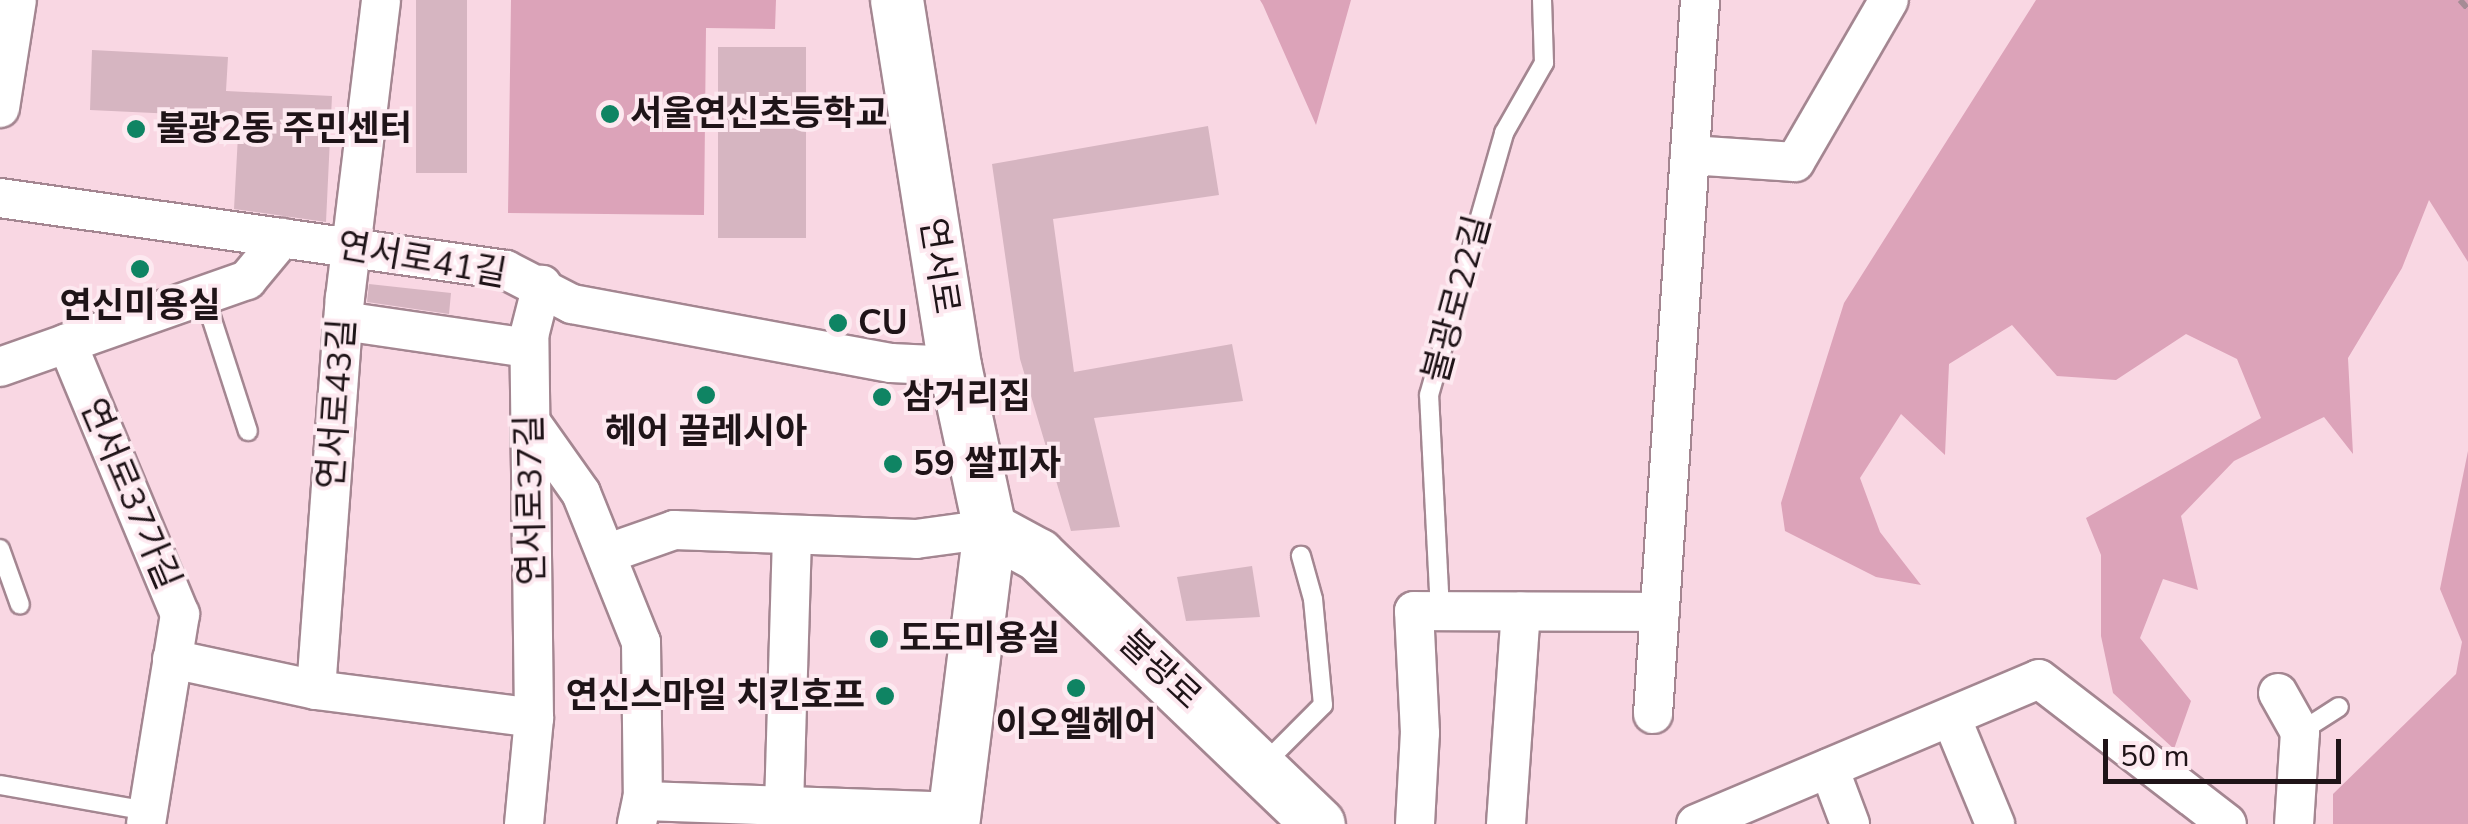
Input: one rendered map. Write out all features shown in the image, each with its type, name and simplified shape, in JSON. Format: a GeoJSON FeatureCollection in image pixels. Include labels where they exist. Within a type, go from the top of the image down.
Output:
{"type":"FeatureCollection","features":[{"type":"Feature","properties":{"kind":"main road","name":"연서로"},"geometry":{"type":"LineString","coordinates":[[897,0],[955,366],[990,530],[954,818]]}},
{"type":"Feature","properties":{"kind":"main road","name":"불광로"},"geometry":{"type":"LineString","coordinates":[[990,530],[1038,555],[1319,824]]}},
{"type":"Feature","properties":{"kind":"street"},"geometry":{"type":"LineString","coordinates":[[2,85],[17,0]]}},
{"type":"Feature","properties":{"kind":"street","name":"연서로43길"},"geometry":{"type":"LineString","coordinates":[[316,690],[343,321],[380,0]]}},
{"type":"Feature","properties":{"kind":"street"},"geometry":{"type":"LineString","coordinates":[[1653,714],[1700,0]]}},
{"type":"Feature","properties":{"kind":"street"},"geometry":{"type":"LineString","coordinates":[[1690,155],[1795,162],[1889,0]]}},
{"type":"Feature","properties":{"kind":"street","name":"연서로41길"},"geometry":{"type":"LineString","coordinates":[[0,198],[506,270],[542,285],[572,304],[892,363],[955,366]]}},
{"type":"Feature","properties":{"kind":"street"},"geometry":{"type":"LineString","coordinates":[[0,366],[246,280],[282,238]]}},
{"type":"Feature","properties":{"kind":"street","name":"연서로37길"},"geometry":{"type":"LineString","coordinates":[[524,824],[534,718],[529,348],[542,285]]}},
{"type":"Feature","properties":{"kind":"street"},"geometry":{"type":"LineString","coordinates":[[343,321],[529,348]]}},
{"type":"Feature","properties":{"kind":"street","name":"연서로37가길"},"geometry":{"type":"LineString","coordinates":[[67,343],[180,614],[147,818]]}},
{"type":"Feature","properties":{"kind":"street"},"geometry":{"type":"LineString","coordinates":[[530,421],[581,492],[641,642],[639,812]]}},
{"type":"Feature","properties":{"kind":"street"},"geometry":{"type":"LineString","coordinates":[[606,554],[674,530],[916,539],[990,530]]}},
{"type":"Feature","properties":{"kind":"street"},"geometry":{"type":"LineString","coordinates":[[784,806],[792,535]]}},
{"type":"Feature","properties":{"kind":"street"},"geometry":{"type":"LineString","coordinates":[[1415,824],[1420,733],[1414,612],[1660,612]]}},
{"type":"Feature","properties":{"kind":"street"},"geometry":{"type":"LineString","coordinates":[[1506,824],[1521,612]]}},
{"type":"Feature","properties":{"kind":"street"},"geometry":{"type":"LineString","coordinates":[[172,659],[316,690],[534,718]]}},
{"type":"Feature","properties":{"kind":"street"},"geometry":{"type":"LineString","coordinates":[[1696,824],[2039,679],[2228,824]]}},
{"type":"Feature","properties":{"kind":"street"},"geometry":{"type":"LineString","coordinates":[[2278,693],[2300,732],[2294,824]]}},
{"type":"Feature","properties":{"kind":"street"},"geometry":{"type":"LineString","coordinates":[[1950,717],[1996,824]]}},
{"type":"Feature","properties":{"kind":"street"},"geometry":{"type":"LineString","coordinates":[[1829,768],[1850,824]]}},
{"type":"Feature","properties":{"kind":"street","name":"연서로"},"geometry":{"type":"LineString","coordinates":[[639,812],[784,806],[954,818]]}},
{"type":"Feature","properties":{"kind":"lane","name":"불광로22길"},"geometry":{"type":"LineString","coordinates":[[1440,612],[1429,394],[1504,133],[1544,64],[1542,0]]}},
{"type":"Feature","properties":{"kind":"lane"},"geometry":{"type":"LineString","coordinates":[[204,294],[248,431]]}},
{"type":"Feature","properties":{"kind":"lane"},"geometry":{"type":"LineString","coordinates":[[0,549],[20,605]]}},
{"type":"Feature","properties":{"kind":"lane"},"geometry":{"type":"LineString","coordinates":[[1262,766],[1323,705],[1313,599],[1301,556]]}},
{"type":"Feature","properties":{"kind":"lane"},"geometry":{"type":"LineString","coordinates":[[2300,732],[2339,707]]}},
{"type":"Feature","properties":{"kind":"lane"},"geometry":{"type":"LineString","coordinates":[[0,785],[147,818]]}},
{"type":"Feature","properties":{"kind":"path"},"geometry":{"type":"LineString","coordinates":[[2460,0],[2468,9]]}},
{"type":"Feature","properties":{"kind":"shaded area"},"geometry":{"type":"Polygon","coordinates":[[[511,0],[776,0],[775,29],[706,28],[704,215],[508,213],[511,0]]]}},
{"type":"Feature","properties":{"kind":"shaded area"},"geometry":{"type":"Polygon","coordinates":[[[1260,0],[1351,0],[1316,125],[1263,5],[1260,0]]]}},
{"type":"Feature","properties":{"kind":"shaded area"},"geometry":{"type":"Polygon","coordinates":[[[2036,0],[2468,0],[2468,262],[2429,200],[2402,268],[2348,358],[2353,454],[2324,417],[2234,461],[2181,516],[2198,590],[2163,579],[2140,638],[2191,701],[2174,749],[2113,693],[2101,636],[2101,555],[2086,518],[2261,418],[2237,359],[2186,334],[2116,380],[2057,376],[2012,325],[1949,364],[1945,455],[1901,414],[1860,478],[1880,532],[1921,585],[1876,577],[1785,531],[1781,503],[1844,303],[2036,0]]]}},
{"type":"Feature","properties":{"kind":"shaded area"},"geometry":{"type":"Polygon","coordinates":[[[2468,451],[2468,824],[2333,824],[2333,794],[2456,674],[2462,642],[2440,589],[2468,451]]]}},
{"type":"Feature","properties":{"kind":"building"},"geometry":{"type":"Polygon","coordinates":[[[416,0],[467,0],[467,173],[416,173],[416,0]]]}},
{"type":"Feature","properties":{"kind":"building"},"geometry":{"type":"Polygon","coordinates":[[[718,47],[806,47],[806,238],[718,238],[718,47]]]}},
{"type":"Feature","properties":{"kind":"building"},"geometry":{"type":"Polygon","coordinates":[[[92,50],[228,57],[226,91],[332,96],[326,222],[234,209],[239,117],[90,110],[92,50]]]}},
{"type":"Feature","properties":{"kind":"building"},"geometry":{"type":"Polygon","coordinates":[[[1208,126],[1219,195],[1053,219],[1074,372],[1232,344],[1243,401],[1094,418],[1120,527],[1071,531],[1020,359],[992,164],[1208,126]]]}},
{"type":"Feature","properties":{"kind":"building"},"geometry":{"type":"Polygon","coordinates":[[[369,284],[451,293],[449,314],[367,302],[369,284]]]}},
{"type":"Feature","properties":{"kind":"building"},"geometry":{"type":"Polygon","coordinates":[[[1252,566],[1260,617],[1186,621],[1177,577],[1252,566]]]}},
{"type":"Feature","properties":{"kind":"place","name":"서울연신초등학교"},"geometry":{"type":"Point","coordinates":[610,114]}},
{"type":"Feature","properties":{"kind":"place","name":"불광2동 주민센터"},"geometry":{"type":"Point","coordinates":[136,129]}},
{"type":"Feature","properties":{"kind":"place","name":"연신미용실"},"geometry":{"type":"Point","coordinates":[140,269]}},
{"type":"Feature","properties":{"kind":"place","name":"CU"},"geometry":{"type":"Point","coordinates":[838,323]}},
{"type":"Feature","properties":{"kind":"place","name":"헤어 끌레시아"},"geometry":{"type":"Point","coordinates":[706,395]}},
{"type":"Feature","properties":{"kind":"place","name":"삼거리집"},"geometry":{"type":"Point","coordinates":[882,397]}},
{"type":"Feature","properties":{"kind":"place","name":"59 쌀피자"},"geometry":{"type":"Point","coordinates":[893,464]}},
{"type":"Feature","properties":{"kind":"place","name":"도도미용실"},"geometry":{"type":"Point","coordinates":[879,639]}},
{"type":"Feature","properties":{"kind":"place","name":"이오엘헤어"},"geometry":{"type":"Point","coordinates":[1076,688]}},
{"type":"Feature","properties":{"kind":"place","name":"연신스마일 치킨호프"},"geometry":{"type":"Point","coordinates":[885,696]}}]}
